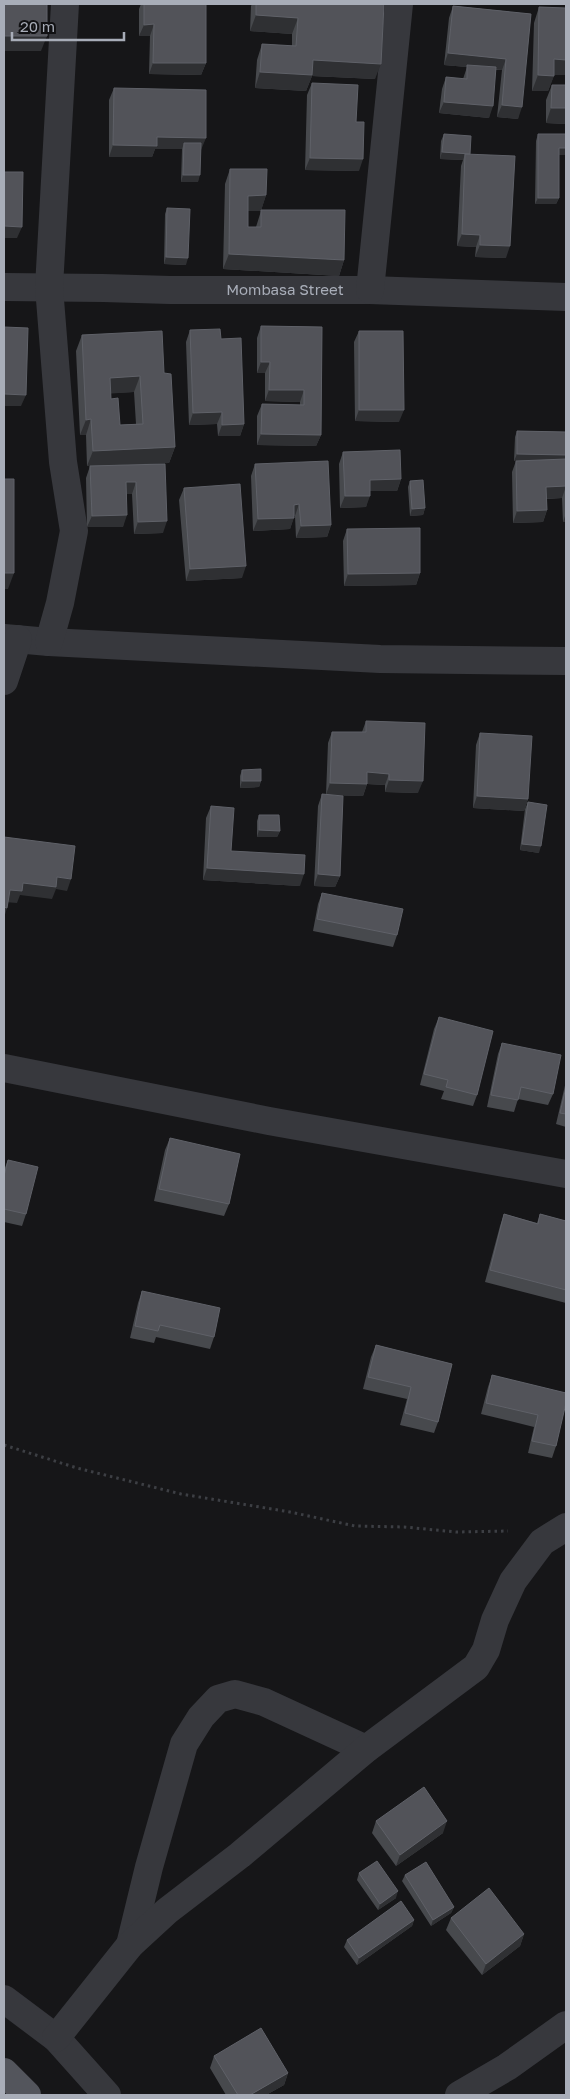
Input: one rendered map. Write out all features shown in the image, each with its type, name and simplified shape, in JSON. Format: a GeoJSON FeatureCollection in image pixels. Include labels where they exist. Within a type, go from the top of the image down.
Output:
{"type":"FeatureCollection","features":[{"type":"Feature","properties":{"kind":"main road"},"geometry":{"type":"LineString","coordinates":[[4,2072],[27,2095]]}},
{"type":"Feature","properties":{"kind":"street"},"geometry":{"type":"LineString","coordinates":[[49,642],[60,603],[74,531],[63,462],[50,287],[65,4]]}},
{"type":"Feature","properties":{"kind":"street"},"geometry":{"type":"LineString","coordinates":[[370,290],[399,4]]}},
{"type":"Feature","properties":{"kind":"street","name":"Mombasa Street"},"geometry":{"type":"LineString","coordinates":[[4,287],[170,290],[370,290],[566,297]]}},
{"type":"Feature","properties":{"kind":"street"},"geometry":{"type":"LineString","coordinates":[[4,681],[11,638],[49,642],[380,659],[566,661]]}},
{"type":"Feature","properties":{"kind":"street"},"geometry":{"type":"LineString","coordinates":[[4,1068],[269,1121],[566,1174]]}},
{"type":"Feature","properties":{"kind":"street"},"geometry":{"type":"LineString","coordinates":[[56,2038],[130,1944],[167,1911],[240,1855],[366,1749],[476,1667],[486,1650],[495,1620],[514,1581],[542,1542],[563,1529]]}},
{"type":"Feature","properties":{"kind":"street"},"geometry":{"type":"LineString","coordinates":[[130,1944],[149,1867],[184,1744],[201,1717],[218,1699],[235,1694],[264,1702],[366,1749]]}},
{"type":"Feature","properties":{"kind":"street"},"geometry":{"type":"LineString","coordinates":[[4,1999],[56,2038],[107,2095]]}},
{"type":"Feature","properties":{"kind":"street"},"geometry":{"type":"LineString","coordinates":[[459,2095],[507,2067],[566,2025]]}},
{"type":"Feature","properties":{"kind":"path"},"geometry":{"type":"LineString","coordinates":[[4,1445],[77,1468],[181,1494],[290,1512],[355,1526],[404,1527],[456,1532],[563,1529]]}},
{"type":"Feature","properties":{"kind":"building"},"geometry":{"type":"Polygon","coordinates":[[[4,4],[47,4],[47,36],[4,36],[4,4]]]}},
{"type":"Feature","properties":{"kind":"building"},"geometry":{"type":"Polygon","coordinates":[[[144,4],[206,4],[206,63],[153,63],[154,24],[144,25],[144,4]]]}},
{"type":"Feature","properties":{"kind":"building"},"geometry":{"type":"Polygon","coordinates":[[[256,4],[384,4],[381,64],[313,60],[312,75],[260,72],[262,44],[296,46],[298,18],[256,15],[256,4]]]}},
{"type":"Feature","properties":{"kind":"building"},"geometry":{"type":"Polygon","coordinates":[[[453,6],[531,14],[522,107],[502,105],[506,59],[448,53],[453,6]]]}},
{"type":"Feature","properties":{"kind":"building"},"geometry":{"type":"Polygon","coordinates":[[[539,7],[566,8],[566,60],[554,59],[554,76],[538,75],[539,7]]]}},
{"type":"Feature","properties":{"kind":"building"},"geometry":{"type":"Polygon","coordinates":[[[467,65],[496,67],[493,106],[444,102],[446,77],[467,79],[467,65]]]}},
{"type":"Feature","properties":{"kind":"building"},"geometry":{"type":"Polygon","coordinates":[[[312,83],[358,85],[356,122],[364,122],[363,159],[310,158],[312,83]]]}},
{"type":"Feature","properties":{"kind":"building"},"geometry":{"type":"Polygon","coordinates":[[[552,85],[566,85],[566,108],[551,108],[552,85]]]}},
{"type":"Feature","properties":{"kind":"building"},"geometry":{"type":"Polygon","coordinates":[[[114,88],[206,90],[206,138],[157,137],[157,146],[113,145],[114,88]]]}},
{"type":"Feature","properties":{"kind":"building"},"geometry":{"type":"Polygon","coordinates":[[[444,134],[471,136],[470,154],[442,152],[444,134]]]}},
{"type":"Feature","properties":{"kind":"building"},"geometry":{"type":"Polygon","coordinates":[[[538,134],[566,134],[566,148],[559,148],[559,198],[538,198],[538,134]]]}},
{"type":"Feature","properties":{"kind":"building"},"geometry":{"type":"Polygon","coordinates":[[[184,143],[201,143],[200,175],[183,175],[184,143]]]}},
{"type":"Feature","properties":{"kind":"building"},"geometry":{"type":"Polygon","coordinates":[[[465,154],[515,156],[510,246],[480,245],[480,235],[462,234],[465,154]]]}},
{"type":"Feature","properties":{"kind":"building"},"geometry":{"type":"Polygon","coordinates":[[[230,169],[267,169],[266,195],[248,196],[248,227],[261,227],[261,210],[345,210],[344,260],[229,254],[230,169]]]}},
{"type":"Feature","properties":{"kind":"building"},"geometry":{"type":"Polygon","coordinates":[[[4,172],[23,172],[22,227],[4,226],[4,172]]]}},
{"type":"Feature","properties":{"kind":"building"},"geometry":{"type":"Polygon","coordinates":[[[167,208],[190,209],[188,258],[166,257],[167,208]]]}},
{"type":"Feature","properties":{"kind":"building"},"geometry":{"type":"Polygon","coordinates":[[[261,326],[322,327],[321,435],[261,434],[262,404],[304,405],[304,390],[269,390],[270,362],[261,362],[261,326]]]}},
{"type":"Feature","properties":{"kind":"building"},"geometry":{"type":"Polygon","coordinates":[[[4,327],[28,328],[26,395],[4,394],[4,327]]]}},
{"type":"Feature","properties":{"kind":"building"},"geometry":{"type":"Polygon","coordinates":[[[220,329],[221,339],[241,338],[244,424],[222,425],[222,412],[193,413],[190,330],[220,329]]]}},
{"type":"Feature","properties":{"kind":"building"},"geometry":{"type":"Polygon","coordinates":[[[162,331],[164,373],[171,374],[175,447],[93,451],[91,419],[86,420],[82,335],[162,331]],[[140,376],[110,378],[111,399],[118,398],[120,425],[143,424],[140,376]]]}},
{"type":"Feature","properties":{"kind":"building"},"geometry":{"type":"Polygon","coordinates":[[[359,331],[403,331],[404,410],[359,410],[359,331]]]}},
{"type":"Feature","properties":{"kind":"building"},"geometry":{"type":"Polygon","coordinates":[[[517,431],[566,432],[566,455],[517,454],[517,431]]]}},
{"type":"Feature","properties":{"kind":"building"},"geometry":{"type":"Polygon","coordinates":[[[400,450],[401,479],[370,480],[370,496],[345,496],[343,452],[400,450]]]}},
{"type":"Feature","properties":{"kind":"building"},"geometry":{"type":"Polygon","coordinates":[[[566,459],[566,486],[546,487],[547,510],[517,511],[516,461],[566,459]]]}},
{"type":"Feature","properties":{"kind":"building"},"geometry":{"type":"Polygon","coordinates":[[[328,461],[331,525],[301,526],[299,504],[294,505],[294,518],[258,519],[255,464],[328,461]]]}},
{"type":"Feature","properties":{"kind":"building"},"geometry":{"type":"Polygon","coordinates":[[[165,464],[167,521],[138,522],[136,482],[126,482],[127,515],[92,516],[90,466],[165,464]]]}},
{"type":"Feature","properties":{"kind":"building"},"geometry":{"type":"Polygon","coordinates":[[[4,479],[14,479],[14,573],[4,573],[4,479]]]}},
{"type":"Feature","properties":{"kind":"building"},"geometry":{"type":"Polygon","coordinates":[[[423,480],[425,508],[412,509],[410,481],[423,480]]]}},
{"type":"Feature","properties":{"kind":"building"},"geometry":{"type":"Polygon","coordinates":[[[240,484],[246,566],[190,569],[184,488],[240,484]]]}},
{"type":"Feature","properties":{"kind":"building"},"geometry":{"type":"Polygon","coordinates":[[[420,528],[420,573],[348,574],[347,529],[420,528]]]}},
{"type":"Feature","properties":{"kind":"building"},"geometry":{"type":"Polygon","coordinates":[[[366,721],[425,723],[423,781],[389,780],[389,774],[367,772],[367,784],[330,783],[332,732],[366,732],[366,721]]]}},
{"type":"Feature","properties":{"kind":"building"},"geometry":{"type":"Polygon","coordinates":[[[480,733],[532,736],[528,799],[477,796],[480,733]]]}},
{"type":"Feature","properties":{"kind":"building"},"geometry":{"type":"Polygon","coordinates":[[[261,769],[261,781],[242,781],[242,770],[261,769]]]}},
{"type":"Feature","properties":{"kind":"building"},"geometry":{"type":"Polygon","coordinates":[[[322,794],[343,796],[340,876],[318,874],[322,794]]]}},
{"type":"Feature","properties":{"kind":"building"},"geometry":{"type":"Polygon","coordinates":[[[528,802],[547,805],[541,846],[522,844],[528,802]]]}},
{"type":"Feature","properties":{"kind":"building"},"geometry":{"type":"Polygon","coordinates":[[[211,806],[234,808],[231,851],[305,855],[304,874],[207,868],[211,806]]]}},
{"type":"Feature","properties":{"kind":"building"},"geometry":{"type":"Polygon","coordinates":[[[259,815],[279,815],[280,831],[259,830],[259,815]]]}},
{"type":"Feature","properties":{"kind":"building"},"geometry":{"type":"Polygon","coordinates":[[[4,837],[75,846],[71,879],[57,877],[56,887],[23,883],[22,891],[10,890],[7,908],[4,907],[4,837]]]}},
{"type":"Feature","properties":{"kind":"building"},"geometry":{"type":"Polygon","coordinates":[[[322,893],[403,909],[397,935],[317,919],[322,893]]]}},
{"type":"Feature","properties":{"kind":"building"},"geometry":{"type":"Polygon","coordinates":[[[439,1017],[493,1031],[477,1095],[446,1087],[448,1080],[424,1074],[439,1017]]]}},
{"type":"Feature","properties":{"kind":"building"},"geometry":{"type":"Polygon","coordinates":[[[502,1043],[561,1055],[553,1094],[521,1087],[518,1100],[491,1095],[502,1043]]]}},
{"type":"Feature","properties":{"kind":"building"},"geometry":{"type":"Polygon","coordinates":[[[566,1087],[566,1114],[560,1113],[566,1087]]]}},
{"type":"Feature","properties":{"kind":"building"},"geometry":{"type":"Polygon","coordinates":[[[170,1138],[240,1154],[229,1204],[159,1189],[170,1138]]]}},
{"type":"Feature","properties":{"kind":"building"},"geometry":{"type":"Polygon","coordinates":[[[8,1160],[38,1167],[26,1214],[4,1209],[4,1176],[8,1160]]]}},
{"type":"Feature","properties":{"kind":"building"},"geometry":{"type":"Polygon","coordinates":[[[504,1214],[538,1224],[540,1214],[566,1221],[566,1290],[490,1270],[504,1214]]]}},
{"type":"Feature","properties":{"kind":"building"},"geometry":{"type":"Polygon","coordinates":[[[142,1291],[220,1308],[214,1337],[160,1325],[158,1331],[135,1326],[142,1291]]]}},
{"type":"Feature","properties":{"kind":"building"},"geometry":{"type":"Polygon","coordinates":[[[376,1345],[452,1364],[438,1422],[405,1413],[411,1387],[368,1377],[376,1345]]]}},
{"type":"Feature","properties":{"kind":"building"},"geometry":{"type":"Polygon","coordinates":[[[492,1375],[566,1393],[566,1403],[556,1446],[532,1441],[538,1415],[486,1403],[492,1375]]]}},
{"type":"Feature","properties":{"kind":"building"},"geometry":{"type":"Polygon","coordinates":[[[424,1787],[447,1821],[400,1855],[376,1821],[424,1787]]]}},
{"type":"Feature","properties":{"kind":"building"},"geometry":{"type":"Polygon","coordinates":[[[377,1861],[398,1891],[380,1904],[359,1873],[377,1861]]]}},
{"type":"Feature","properties":{"kind":"building"},"geometry":{"type":"Polygon","coordinates":[[[426,1862],[454,1907],[433,1920],[405,1875],[426,1862]]]}},
{"type":"Feature","properties":{"kind":"building"},"geometry":{"type":"Polygon","coordinates":[[[489,1888],[524,1934],[486,1964],[451,1918],[489,1888]]]}},
{"type":"Feature","properties":{"kind":"building"},"geometry":{"type":"Polygon","coordinates":[[[401,1901],[414,1920],[359,1958],[347,1940],[401,1901]]]}},
{"type":"Feature","properties":{"kind":"building"},"geometry":{"type":"Polygon","coordinates":[[[261,2028],[288,2073],[250,2095],[238,2095],[214,2056],[261,2028]]]}}]}
